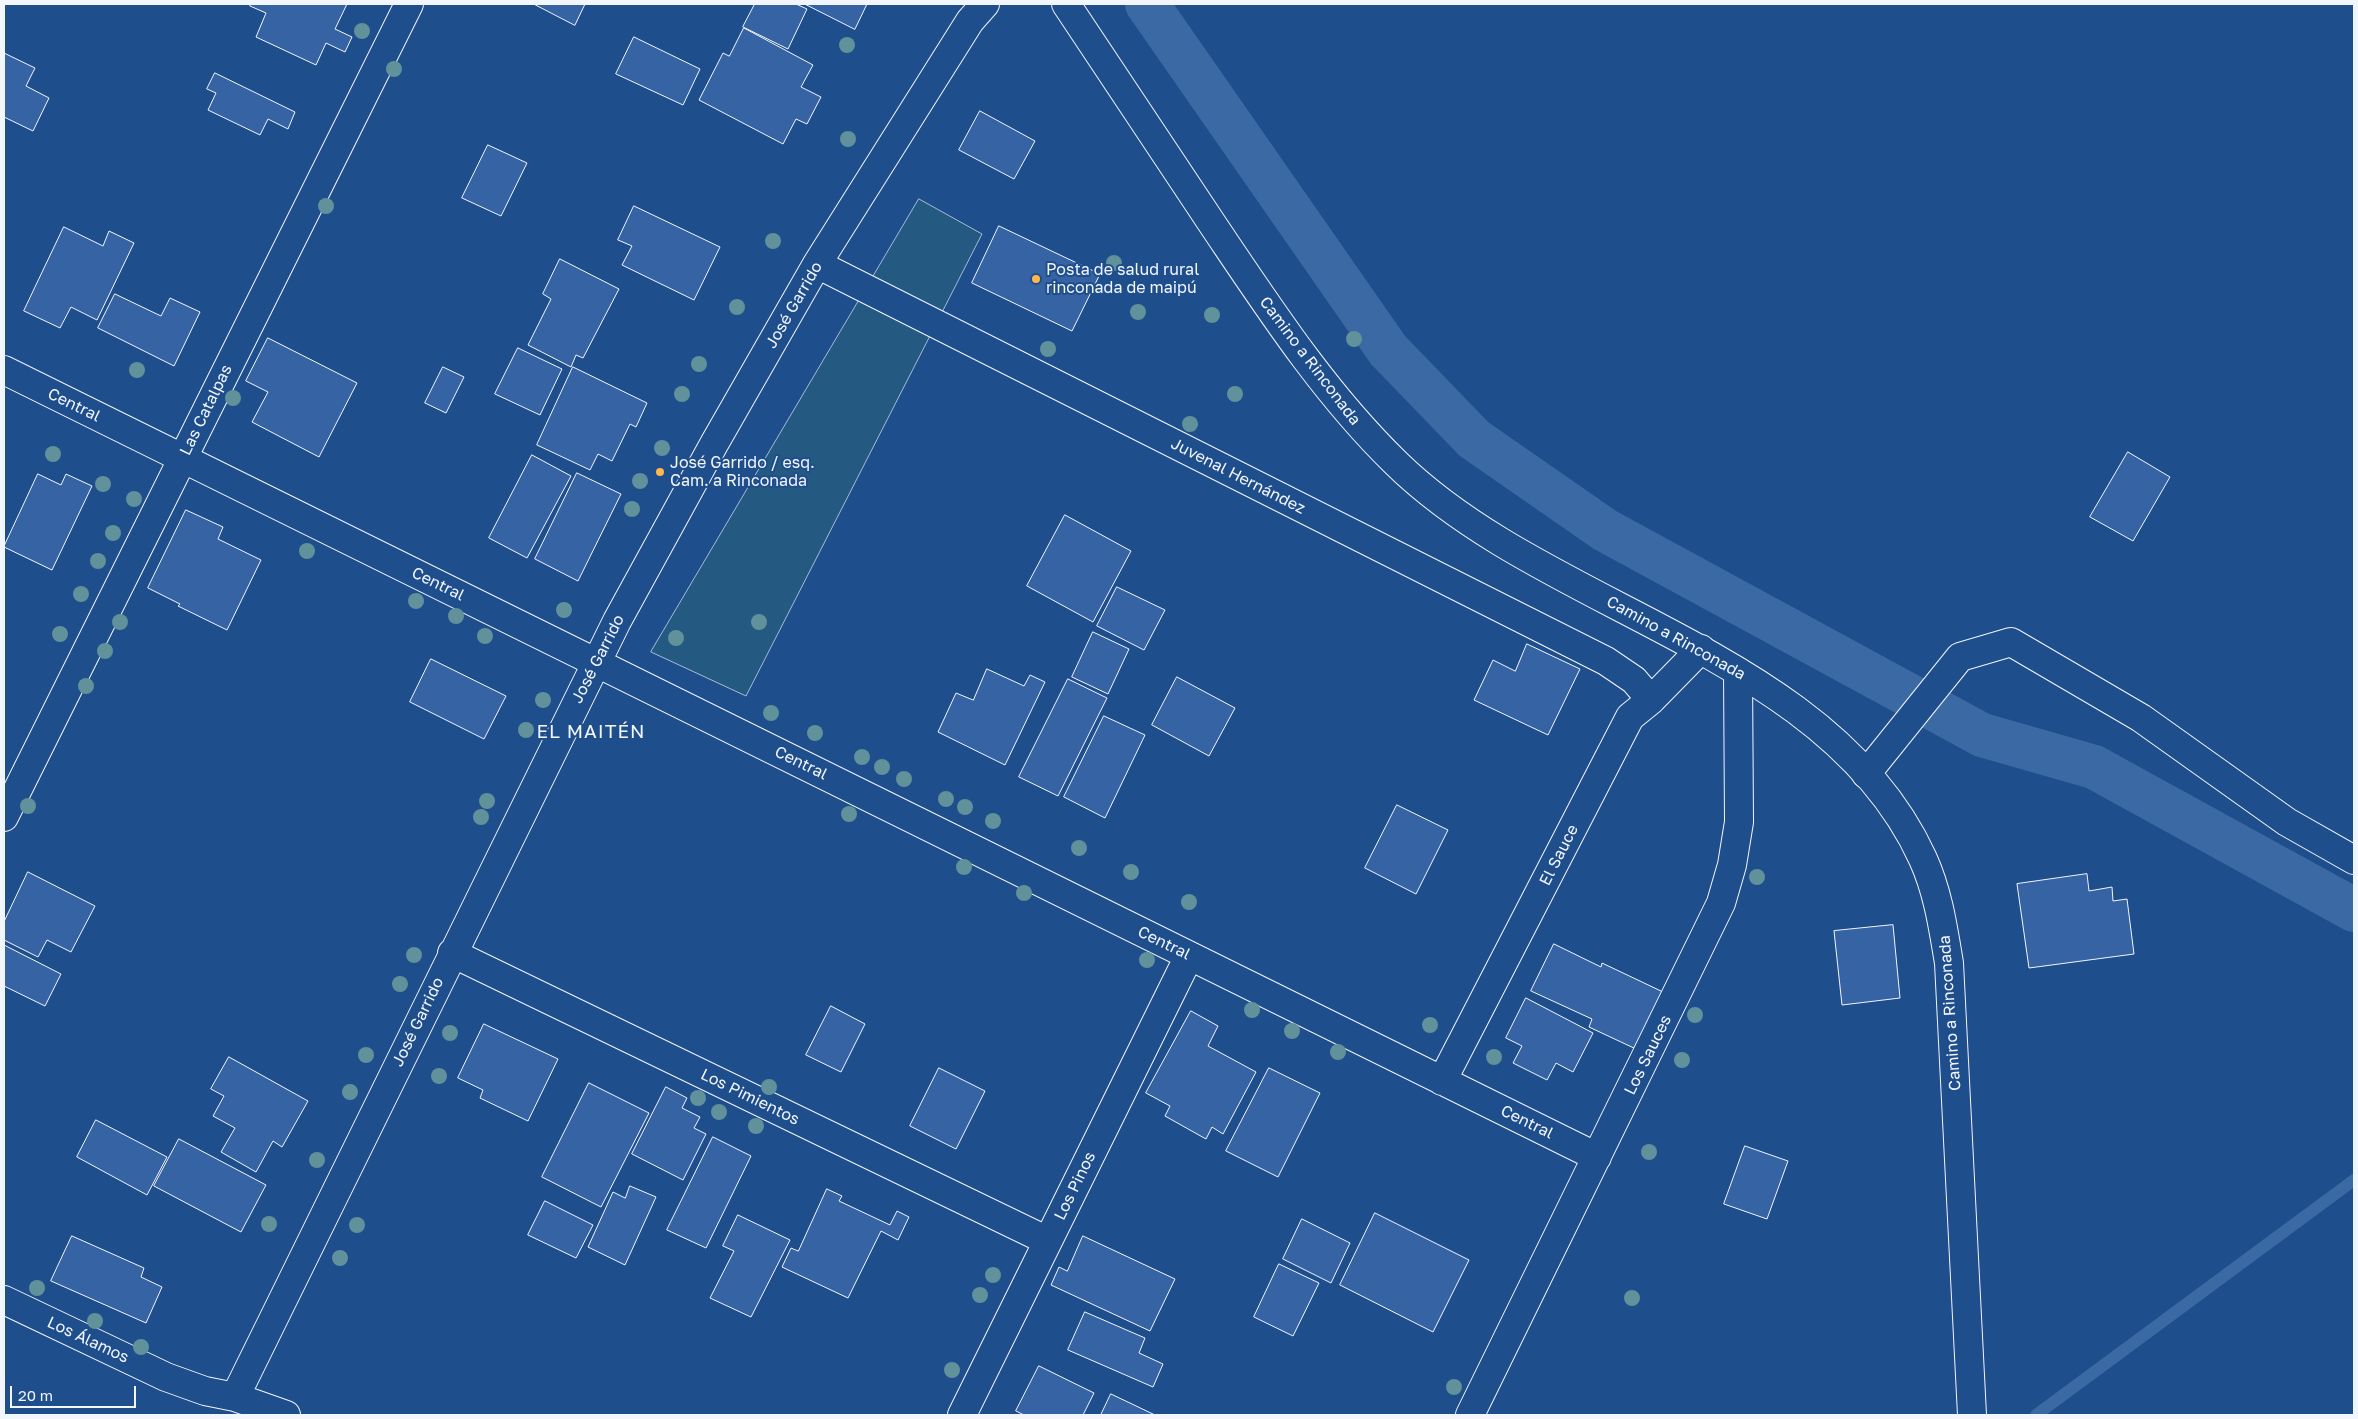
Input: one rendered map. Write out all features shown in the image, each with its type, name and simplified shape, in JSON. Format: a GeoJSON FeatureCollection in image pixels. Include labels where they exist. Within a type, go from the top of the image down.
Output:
{"type":"FeatureCollection","features":[{"type":"Feature","properties":{"kind":"street","name":"Las Catalpas"},"geometry":{"type":"LineString","coordinates":[[4,817],[409,4]]}},
{"type":"Feature","properties":{"kind":"street","name":"José Garrido"},"geometry":{"type":"LineString","coordinates":[[235,1397],[452,953],[597,662],[680,504],[817,264],[960,37],[985,4]]}},
{"type":"Feature","properties":{"kind":"street","name":"Camino a Rinconada"},"geometry":{"type":"LineString","coordinates":[[1066,4],[1268,308],[1314,371],[1360,427],[1399,466],[1445,505],[1494,538],[1701,649],[1810,722],[1866,774],[1908,830],[1935,890],[1943,922],[1949,963],[1972,1415]]}},
{"type":"Feature","properties":{"kind":"street","name":"Juvenal Hernández"},"geometry":{"type":"LineString","coordinates":[[817,264],[1606,661],[1634,680],[1651,700]]}},
{"type":"Feature","properties":{"kind":"street","name":"Central"},"geometry":{"type":"LineString","coordinates":[[4,370],[1598,1157]]}},
{"type":"Feature","properties":{"kind":"street"},"geometry":{"type":"LineString","coordinates":[[1866,774],[1960,657],[2011,642],[2141,718],[2287,822],[2354,860]]}},
{"type":"Feature","properties":{"kind":"street","name":"El Sauce"},"geometry":{"type":"LineString","coordinates":[[1442,1081],[1630,717],[1651,700],[1701,649]]}},
{"type":"Feature","properties":{"kind":"street","name":"Los Sauces"},"geometry":{"type":"LineString","coordinates":[[1470,1415],[1705,939],[1721,902],[1732,865],[1739,822],[1738,672]]}},
{"type":"Feature","properties":{"kind":"street","name":"Los Pimientos"},"geometry":{"type":"LineString","coordinates":[[452,953],[1048,1241]]}},
{"type":"Feature","properties":{"kind":"street","name":"Los Pinos"},"geometry":{"type":"LineString","coordinates":[[962,1415],[1189,956]]}},
{"type":"Feature","properties":{"kind":"street","name":"Los Álamos"},"geometry":{"type":"LineString","coordinates":[[4,1300],[166,1377],[206,1391],[235,1397],[286,1415]]}},
{"type":"Feature","properties":{"kind":"shaded area"},"geometry":{"type":"Polygon","coordinates":[[[919,199],[982,234],[746,696],[651,652],[919,199]]]}},
{"type":"Feature","properties":{"kind":"building"},"geometry":{"type":"Polygon","coordinates":[[[251,4],[347,4],[335,29],[352,37],[345,52],[326,43],[316,65],[256,37],[266,13],[250,6],[251,4]]]}},
{"type":"Feature","properties":{"kind":"building"},"geometry":{"type":"Polygon","coordinates":[[[534,4],[585,4],[575,25],[534,4]]]}},
{"type":"Feature","properties":{"kind":"building"},"geometry":{"type":"Polygon","coordinates":[[[755,4],[796,4],[807,9],[788,49],[743,27],[755,4]]]}},
{"type":"Feature","properties":{"kind":"building"},"geometry":{"type":"Polygon","coordinates":[[[805,4],[867,4],[855,29],[805,4]]]}},
{"type":"Feature","properties":{"kind":"building"},"geometry":{"type":"Polygon","coordinates":[[[744,28],[813,65],[801,87],[821,97],[807,124],[796,119],[783,144],[699,100],[723,53],[729,56],[744,28]]]}},
{"type":"Feature","properties":{"kind":"building"},"geometry":{"type":"Polygon","coordinates":[[[634,37],[700,69],[683,105],[616,74],[634,37]]]}},
{"type":"Feature","properties":{"kind":"building"},"geometry":{"type":"Polygon","coordinates":[[[4,53],[35,68],[26,86],[49,98],[33,131],[4,117],[4,53]]]}},
{"type":"Feature","properties":{"kind":"building"},"geometry":{"type":"Polygon","coordinates":[[[215,73],[295,112],[288,129],[268,119],[260,135],[208,110],[216,93],[207,89],[215,73]]]}},
{"type":"Feature","properties":{"kind":"building"},"geometry":{"type":"Polygon","coordinates":[[[980,111],[1035,141],[1014,179],[959,150],[980,111]]]}},
{"type":"Feature","properties":{"kind":"building"},"geometry":{"type":"Polygon","coordinates":[[[488,145],[527,163],[501,216],[462,198],[488,145]]]}},
{"type":"Feature","properties":{"kind":"building"},"geometry":{"type":"Polygon","coordinates":[[[634,206],[720,247],[694,300],[622,265],[632,246],[618,240],[634,206]]]}},
{"type":"Feature","properties":{"kind":"building","name":"Posta de salud rural rinconada de maipú"},"geometry":{"type":"Polygon","coordinates":[[[999,226],[1100,274],[1072,331],[972,283],[999,226]]]}},
{"type":"Feature","properties":{"kind":"building"},"geometry":{"type":"Polygon","coordinates":[[[64,227],[103,246],[109,231],[134,243],[97,320],[71,307],[60,328],[24,311],[64,227]]]}},
{"type":"Feature","properties":{"kind":"building"},"geometry":{"type":"Polygon","coordinates":[[[560,259],[619,289],[583,358],[576,355],[571,367],[528,345],[551,299],[543,294],[560,259]]]}},
{"type":"Feature","properties":{"kind":"building"},"geometry":{"type":"Polygon","coordinates":[[[115,294],[161,316],[170,298],[200,312],[174,366],[98,328],[115,294]]]}},
{"type":"Feature","properties":{"kind":"building"},"geometry":{"type":"Polygon","coordinates":[[[268,338],[357,383],[319,457],[252,422],[268,392],[246,381],[268,338]]]}},
{"type":"Feature","properties":{"kind":"building"},"geometry":{"type":"Polygon","coordinates":[[[518,348],[562,369],[540,415],[495,394],[518,348]]]}},
{"type":"Feature","properties":{"kind":"building"},"geometry":{"type":"Polygon","coordinates":[[[443,367],[464,377],[446,413],[425,403],[443,367]]]}},
{"type":"Feature","properties":{"kind":"building"},"geometry":{"type":"Polygon","coordinates":[[[573,367],[647,403],[636,427],[630,424],[612,461],[598,454],[590,470],[537,445],[573,367]]]}},
{"type":"Feature","properties":{"kind":"building"},"geometry":{"type":"Polygon","coordinates":[[[2128,452],[2170,477],[2133,541],[2090,517],[2128,452]]]}},
{"type":"Feature","properties":{"kind":"building"},"geometry":{"type":"Polygon","coordinates":[[[532,455],[571,476],[527,558],[489,538],[532,455]]]}},
{"type":"Feature","properties":{"kind":"building"},"geometry":{"type":"Polygon","coordinates":[[[577,473],[621,494],[578,581],[535,559],[577,473]]]}},
{"type":"Feature","properties":{"kind":"building"},"geometry":{"type":"Polygon","coordinates":[[[38,474],[61,485],[66,474],[92,486],[52,570],[4,547],[38,474]]]}},
{"type":"Feature","properties":{"kind":"building"},"geometry":{"type":"Polygon","coordinates":[[[186,510],[223,527],[218,539],[261,560],[227,630],[178,606],[180,604],[148,588],[186,510]]]}},
{"type":"Feature","properties":{"kind":"building"},"geometry":{"type":"Polygon","coordinates":[[[1065,515],[1131,551],[1093,622],[1027,586],[1065,515]]]}},
{"type":"Feature","properties":{"kind":"building"},"geometry":{"type":"Polygon","coordinates":[[[1117,587],[1165,610],[1144,650],[1097,626],[1117,587]]]}},
{"type":"Feature","properties":{"kind":"building"},"geometry":{"type":"Polygon","coordinates":[[[1093,632],[1129,649],[1108,694],[1072,677],[1093,632]]]}},
{"type":"Feature","properties":{"kind":"building"},"geometry":{"type":"Polygon","coordinates":[[[1527,644],[1580,669],[1548,735],[1474,700],[1493,660],[1515,671],[1527,644]]]}},
{"type":"Feature","properties":{"kind":"building"},"geometry":{"type":"Polygon","coordinates":[[[431,659],[506,696],[484,739],[410,702],[431,659]]]}},
{"type":"Feature","properties":{"kind":"building"},"geometry":{"type":"Polygon","coordinates":[[[987,669],[1024,686],[1030,675],[1045,682],[1005,765],[938,732],[956,693],[973,700],[987,669]]]}},
{"type":"Feature","properties":{"kind":"building"},"geometry":{"type":"Polygon","coordinates":[[[1177,677],[1235,708],[1209,756],[1152,725],[1177,677]]]}},
{"type":"Feature","properties":{"kind":"building"},"geometry":{"type":"Polygon","coordinates":[[[1068,679],[1107,698],[1058,796],[1019,777],[1068,679]]]}},
{"type":"Feature","properties":{"kind":"building"},"geometry":{"type":"Polygon","coordinates":[[[1104,716],[1145,735],[1105,818],[1064,797],[1104,716]]]}},
{"type":"Feature","properties":{"kind":"building"},"geometry":{"type":"Polygon","coordinates":[[[1397,805],[1448,830],[1416,894],[1365,868],[1397,805]]]}},
{"type":"Feature","properties":{"kind":"building"},"geometry":{"type":"Polygon","coordinates":[[[28,872],[95,906],[71,952],[47,940],[38,957],[4,940],[4,922],[28,872]]]}},
{"type":"Feature","properties":{"kind":"building"},"geometry":{"type":"Polygon","coordinates":[[[2087,874],[2089,891],[2112,887],[2113,901],[2127,899],[2134,954],[2029,968],[2017,884],[2087,874]]]}},
{"type":"Feature","properties":{"kind":"building"},"geometry":{"type":"Polygon","coordinates":[[[1893,925],[1900,998],[1842,1005],[1834,931],[1893,925]]]}},
{"type":"Feature","properties":{"kind":"building"},"geometry":{"type":"Polygon","coordinates":[[[1554,944],[1601,967],[1602,963],[1663,992],[1636,1049],[1589,1027],[1592,1019],[1531,991],[1554,944]]]}},
{"type":"Feature","properties":{"kind":"building"},"geometry":{"type":"Polygon","coordinates":[[[4,945],[61,974],[45,1006],[4,986],[4,945]]]}},
{"type":"Feature","properties":{"kind":"building"},"geometry":{"type":"Polygon","coordinates":[[[1526,998],[1593,1033],[1573,1072],[1556,1063],[1547,1080],[1513,1063],[1522,1046],[1506,1038],[1526,998]]]}},
{"type":"Feature","properties":{"kind":"building"},"geometry":{"type":"Polygon","coordinates":[[[831,1006],[865,1024],[841,1072],[806,1055],[831,1006]]]}},
{"type":"Feature","properties":{"kind":"building"},"geometry":{"type":"Polygon","coordinates":[[[1191,1011],[1218,1026],[1208,1046],[1256,1072],[1223,1134],[1212,1127],[1206,1139],[1165,1116],[1170,1106],[1146,1093],[1191,1011]]]}},
{"type":"Feature","properties":{"kind":"building"},"geometry":{"type":"Polygon","coordinates":[[[484,1024],[558,1059],[528,1121],[480,1098],[483,1090],[458,1078],[484,1024]]]}},
{"type":"Feature","properties":{"kind":"building"},"geometry":{"type":"Polygon","coordinates":[[[229,1057],[308,1101],[282,1147],[273,1141],[256,1172],[221,1152],[235,1128],[213,1116],[224,1096],[211,1089],[229,1057]]]}},
{"type":"Feature","properties":{"kind":"building"},"geometry":{"type":"Polygon","coordinates":[[[939,1068],[985,1091],[956,1149],[910,1126],[939,1068]]]}},
{"type":"Feature","properties":{"kind":"building"},"geometry":{"type":"Polygon","coordinates":[[[1269,1068],[1320,1093],[1278,1177],[1226,1151],[1269,1068]]]}},
{"type":"Feature","properties":{"kind":"building"},"geometry":{"type":"Polygon","coordinates":[[[589,1083],[649,1113],[601,1207],[542,1177],[589,1083]]]}},
{"type":"Feature","properties":{"kind":"building"},"geometry":{"type":"Polygon","coordinates":[[[666,1087],[687,1098],[682,1108],[700,1117],[694,1128],[706,1134],[683,1180],[632,1154],[666,1087]]]}},
{"type":"Feature","properties":{"kind":"building"},"geometry":{"type":"Polygon","coordinates":[[[96,1120],[167,1157],[147,1195],[77,1157],[96,1120]]]}},
{"type":"Feature","properties":{"kind":"building"},"geometry":{"type":"Polygon","coordinates":[[[713,1137],[751,1156],[706,1248],[667,1230],[713,1137]]]}},
{"type":"Feature","properties":{"kind":"building"},"geometry":{"type":"Polygon","coordinates":[[[179,1139],[266,1185],[241,1232],[154,1186],[179,1139]]]}},
{"type":"Feature","properties":{"kind":"building"},"geometry":{"type":"Polygon","coordinates":[[[1745,1146],[1788,1161],[1767,1219],[1724,1204],[1745,1146]]]}},
{"type":"Feature","properties":{"kind":"building"},"geometry":{"type":"Polygon","coordinates":[[[630,1186],[656,1197],[625,1265],[588,1247],[613,1192],[625,1198],[630,1186]]]}},
{"type":"Feature","properties":{"kind":"building"},"geometry":{"type":"Polygon","coordinates":[[[827,1189],[842,1196],[839,1201],[890,1225],[897,1211],[909,1217],[898,1240],[881,1231],[848,1298],[782,1267],[791,1248],[798,1251],[827,1189]]]}},
{"type":"Feature","properties":{"kind":"building"},"geometry":{"type":"Polygon","coordinates":[[[545,1201],[593,1225],[576,1258],[528,1235],[545,1201]]]}},
{"type":"Feature","properties":{"kind":"building"},"geometry":{"type":"Polygon","coordinates":[[[1375,1213],[1469,1260],[1433,1332],[1340,1285],[1375,1213]]]}},
{"type":"Feature","properties":{"kind":"building"},"geometry":{"type":"Polygon","coordinates":[[[738,1215],[790,1240],[751,1317],[710,1298],[734,1251],[723,1246],[738,1215]]]}},
{"type":"Feature","properties":{"kind":"building"},"geometry":{"type":"Polygon","coordinates":[[[1302,1219],[1350,1243],[1331,1283],[1283,1259],[1302,1219]]]}},
{"type":"Feature","properties":{"kind":"building"},"geometry":{"type":"Polygon","coordinates":[[[72,1236],[144,1268],[141,1277],[162,1287],[146,1323],[51,1281],[72,1236]]]}},
{"type":"Feature","properties":{"kind":"building"},"geometry":{"type":"Polygon","coordinates":[[[1083,1236],[1175,1279],[1150,1331],[1051,1285],[1059,1267],[1067,1271],[1083,1236]]]}},
{"type":"Feature","properties":{"kind":"building"},"geometry":{"type":"Polygon","coordinates":[[[1279,1264],[1319,1283],[1293,1336],[1254,1317],[1279,1264]]]}},
{"type":"Feature","properties":{"kind":"building"},"geometry":{"type":"Polygon","coordinates":[[[1085,1312],[1145,1338],[1139,1353],[1163,1364],[1153,1387],[1068,1350],[1085,1312]]]}},
{"type":"Feature","properties":{"kind":"building"},"geometry":{"type":"Polygon","coordinates":[[[1039,1366],[1094,1393],[1083,1415],[1024,1415],[1016,1411],[1039,1366]]]}},
{"type":"Feature","properties":{"kind":"building"},"geometry":{"type":"Polygon","coordinates":[[[1111,1394],[1155,1415],[1101,1415],[1111,1394]]]}},
{"type":"Feature","properties":{"kind":"waterway"},"geometry":{"type":"LineString","coordinates":[[1147,4],[1388,350],[1474,439],[1605,530],[1982,735],[2094,767],[2354,910]]}},
{"type":"Feature","properties":{"kind":"waterway"},"geometry":{"type":"LineString","coordinates":[[2036,1415],[2354,1180]]}},
{"type":"Feature","properties":{"kind":"place","name":"Posta de salud rural rinconada de maipú"},"geometry":{"type":"Point","coordinates":[1036,279]}},
{"type":"Feature","properties":{"kind":"place","name":"José Garrido / esq. Cam. a Rinconada"},"geometry":{"type":"Point","coordinates":[660,472]}},
{"type":"Feature","properties":{"kind":"district","name":"EL MAITÉN"},"geometry":{"type":"Point","coordinates":[591,732]}}]}
